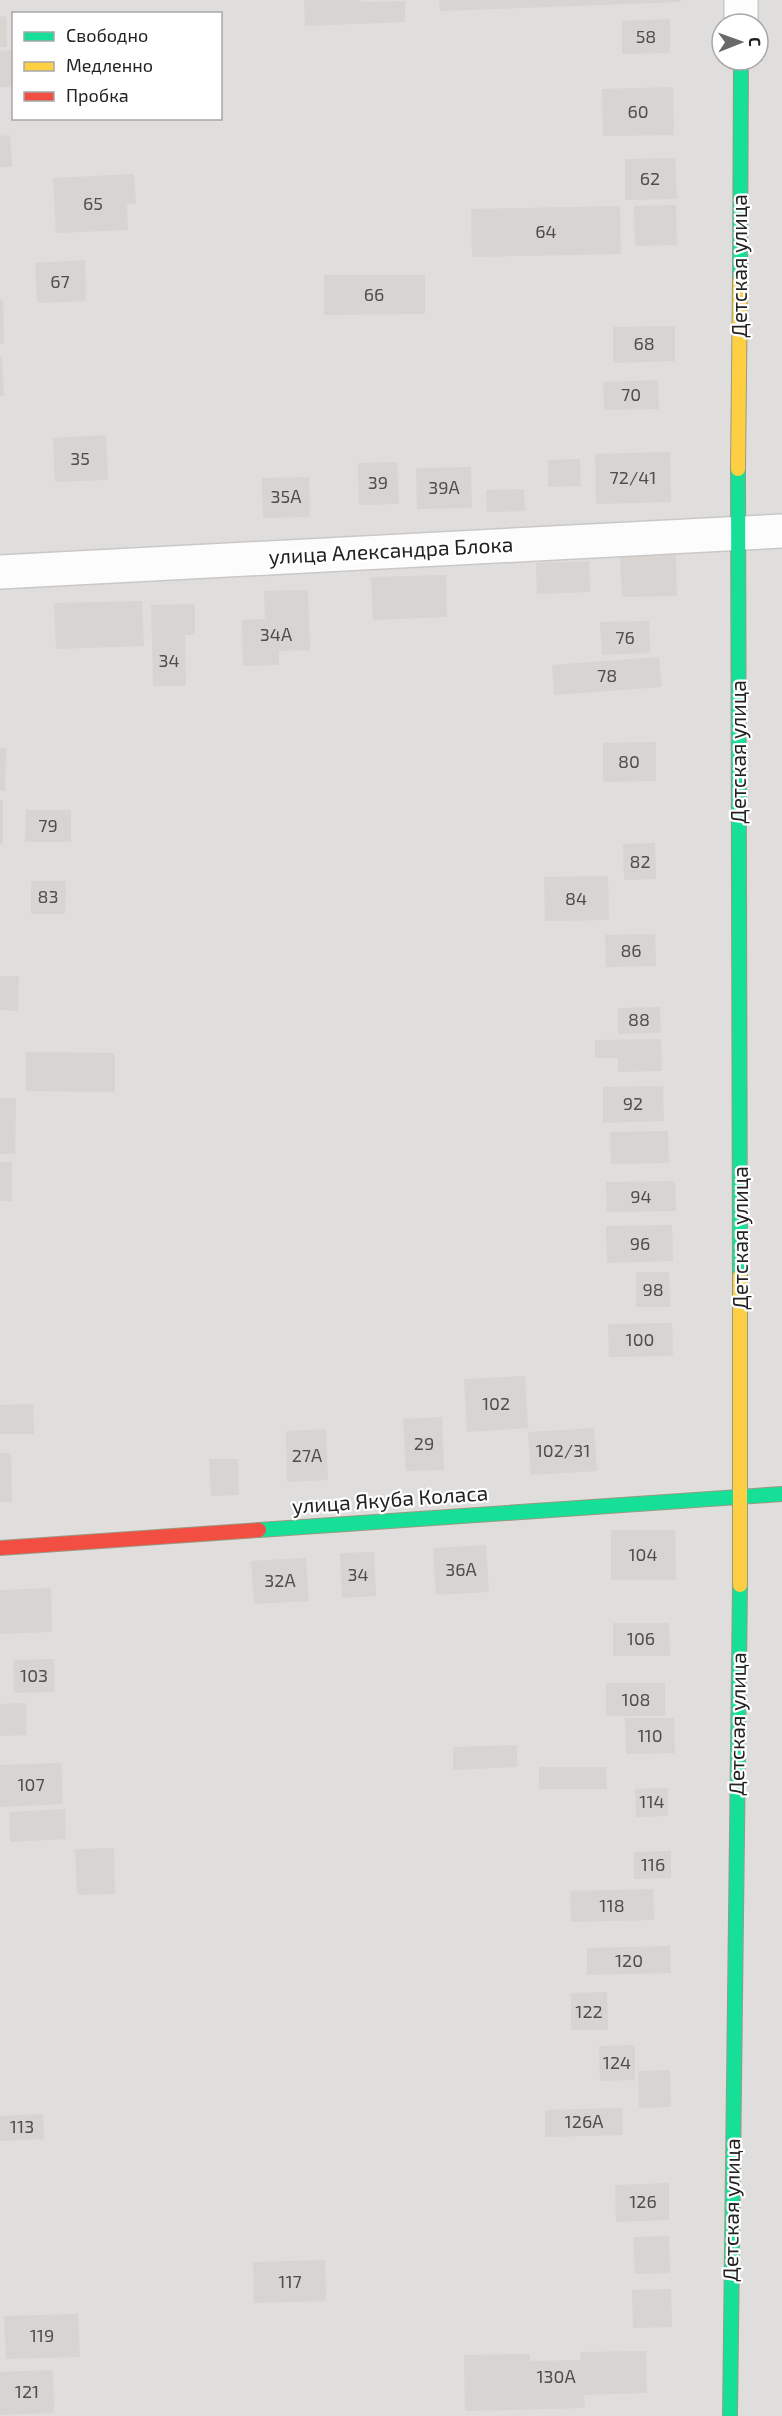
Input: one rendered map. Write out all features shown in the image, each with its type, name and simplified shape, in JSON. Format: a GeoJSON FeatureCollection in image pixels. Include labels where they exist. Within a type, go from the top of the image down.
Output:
{"type":"FeatureCollection","features":[{"type":"Feature","properties":{"kind":"street","name":"Детская улица"},"geometry":{"type":"LineString","coordinates":[[730,2416],[741,1497],[738,533],[741,72]]}},
{"type":"Feature","properties":{"kind":"street","name":"улица Александра Блока"},"geometry":{"type":"LineString","coordinates":[[0,572],[782,531]]}},
{"type":"Feature","properties":{"kind":"street","name":"улица Якуба Коласа"},"geometry":{"type":"LineString","coordinates":[[0,1548],[782,1494]]}},
{"type":"Feature","properties":{"kind":"shaded area"},"geometry":{"type":"Polygon","coordinates":[[[0,0],[782,0],[782,2416],[0,2416],[0,0]]]}},
{"type":"Feature","properties":{"kind":"building"},"geometry":{"type":"Polygon","coordinates":[[[304,0],[405,1],[405,22],[305,26],[304,0]]]}},
{"type":"Feature","properties":{"kind":"building"},"geometry":{"type":"Polygon","coordinates":[[[439,0],[681,0],[681,2],[440,11],[439,0]]]}},
{"type":"Feature","properties":{"kind":"building"},"geometry":{"type":"Polygon","coordinates":[[[6,16],[7,47],[0,47],[0,17],[6,16]]]}},
{"type":"Feature","properties":{"kind":"building"},"geometry":{"type":"Polygon","coordinates":[[[670,19],[670,53],[622,54],[622,21],[670,19]]]}},
{"type":"Feature","properties":{"kind":"building"},"geometry":{"type":"Polygon","coordinates":[[[12,50],[12,87],[0,87],[0,51],[12,50]]]}},
{"type":"Feature","properties":{"kind":"building"},"geometry":{"type":"Polygon","coordinates":[[[673,87],[674,135],[603,136],[602,89],[673,87]]]}},
{"type":"Feature","properties":{"kind":"building"},"geometry":{"type":"Polygon","coordinates":[[[10,135],[12,167],[0,167],[0,136],[10,135]]]}},
{"type":"Feature","properties":{"kind":"building"},"geometry":{"type":"Polygon","coordinates":[[[675,158],[677,199],[625,200],[625,159],[675,158]]]}},
{"type":"Feature","properties":{"kind":"building"},"geometry":{"type":"Polygon","coordinates":[[[134,174],[136,204],[127,204],[128,230],[56,233],[53,178],[134,174]]]}},
{"type":"Feature","properties":{"kind":"building"},"geometry":{"type":"Polygon","coordinates":[[[676,205],[677,245],[635,246],[634,206],[676,205]]]}},
{"type":"Feature","properties":{"kind":"building"},"geometry":{"type":"Polygon","coordinates":[[[620,206],[621,254],[472,257],[471,209],[620,206]]]}},
{"type":"Feature","properties":{"kind":"building"},"geometry":{"type":"Polygon","coordinates":[[[85,260],[86,301],[37,303],[35,263],[85,260]]]}},
{"type":"Feature","properties":{"kind":"building"},"geometry":{"type":"Polygon","coordinates":[[[324,275],[425,275],[425,314],[324,315],[324,275]]]}},
{"type":"Feature","properties":{"kind":"building"},"geometry":{"type":"Polygon","coordinates":[[[0,300],[3,300],[4,344],[0,344],[0,300]]]}},
{"type":"Feature","properties":{"kind":"building"},"geometry":{"type":"Polygon","coordinates":[[[675,326],[675,361],[613,363],[613,327],[675,326]]]}},
{"type":"Feature","properties":{"kind":"building"},"geometry":{"type":"Polygon","coordinates":[[[0,357],[2,357],[4,396],[0,396],[0,357]]]}},
{"type":"Feature","properties":{"kind":"building"},"geometry":{"type":"Polygon","coordinates":[[[658,380],[659,409],[604,410],[603,382],[658,380]]]}},
{"type":"Feature","properties":{"kind":"building"},"geometry":{"type":"Polygon","coordinates":[[[106,435],[108,480],[55,482],[53,438],[106,435]]]}},
{"type":"Feature","properties":{"kind":"building"},"geometry":{"type":"Polygon","coordinates":[[[670,452],[671,502],[596,504],[595,454],[670,452]]]}},
{"type":"Feature","properties":{"kind":"building"},"geometry":{"type":"Polygon","coordinates":[[[580,459],[581,486],[548,487],[548,460],[580,459]]]}},
{"type":"Feature","properties":{"kind":"building"},"geometry":{"type":"Polygon","coordinates":[[[397,462],[399,504],[359,505],[358,463],[397,462]]]}},
{"type":"Feature","properties":{"kind":"building"},"geometry":{"type":"Polygon","coordinates":[[[471,467],[472,508],[417,509],[416,468],[471,467]]]}},
{"type":"Feature","properties":{"kind":"building"},"geometry":{"type":"Polygon","coordinates":[[[309,477],[310,517],[263,518],[262,478],[309,477]]]}},
{"type":"Feature","properties":{"kind":"building"},"geometry":{"type":"Polygon","coordinates":[[[524,489],[525,511],[487,512],[486,490],[524,489]]]}},
{"type":"Feature","properties":{"kind":"building"},"geometry":{"type":"Polygon","coordinates":[[[676,555],[677,596],[622,597],[620,556],[676,555]]]}},
{"type":"Feature","properties":{"kind":"building"},"geometry":{"type":"Polygon","coordinates":[[[589,561],[590,592],[537,594],[536,563],[589,561]]]}},
{"type":"Feature","properties":{"kind":"building"},"geometry":{"type":"Polygon","coordinates":[[[446,575],[447,617],[373,620],[371,577],[446,575]]]}},
{"type":"Feature","properties":{"kind":"building"},"geometry":{"type":"Polygon","coordinates":[[[308,590],[310,650],[279,651],[279,665],[243,666],[242,620],[265,619],[264,591],[308,590]]]}},
{"type":"Feature","properties":{"kind":"building"},"geometry":{"type":"Polygon","coordinates":[[[142,601],[144,646],[56,649],[54,603],[142,601]]]}},
{"type":"Feature","properties":{"kind":"building"},"geometry":{"type":"Polygon","coordinates":[[[195,604],[195,635],[185,635],[186,686],[153,686],[151,605],[195,604]]]}},
{"type":"Feature","properties":{"kind":"building"},"geometry":{"type":"Polygon","coordinates":[[[649,621],[650,653],[602,655],[600,622],[649,621]]]}},
{"type":"Feature","properties":{"kind":"building"},"geometry":{"type":"Polygon","coordinates":[[[659,657],[662,687],[554,695],[552,665],[659,657]]]}},
{"type":"Feature","properties":{"kind":"building"},"geometry":{"type":"Polygon","coordinates":[[[656,742],[656,781],[603,782],[603,743],[656,742]]]}},
{"type":"Feature","properties":{"kind":"building"},"geometry":{"type":"Polygon","coordinates":[[[0,748],[6,748],[5,791],[0,791],[0,748]]]}},
{"type":"Feature","properties":{"kind":"building"},"geometry":{"type":"Polygon","coordinates":[[[0,800],[3,800],[3,844],[0,844],[0,800]]]}},
{"type":"Feature","properties":{"kind":"building"},"geometry":{"type":"Polygon","coordinates":[[[26,810],[71,810],[71,842],[25,842],[26,810]]]}},
{"type":"Feature","properties":{"kind":"building"},"geometry":{"type":"Polygon","coordinates":[[[655,843],[656,879],[624,880],[623,844],[655,843]]]}},
{"type":"Feature","properties":{"kind":"building"},"geometry":{"type":"Polygon","coordinates":[[[608,876],[609,920],[545,921],[544,877],[608,876]]]}},
{"type":"Feature","properties":{"kind":"building"},"geometry":{"type":"Polygon","coordinates":[[[31,881],[66,881],[65,914],[31,914],[31,881]]]}},
{"type":"Feature","properties":{"kind":"building"},"geometry":{"type":"Polygon","coordinates":[[[655,934],[656,966],[606,967],[605,935],[655,934]]]}},
{"type":"Feature","properties":{"kind":"building"},"geometry":{"type":"Polygon","coordinates":[[[0,976],[19,976],[18,1011],[0,1010],[0,976]]]}},
{"type":"Feature","properties":{"kind":"building"},"geometry":{"type":"Polygon","coordinates":[[[660,1007],[661,1033],[618,1034],[618,1008],[660,1007]]]}},
{"type":"Feature","properties":{"kind":"building"},"geometry":{"type":"Polygon","coordinates":[[[661,1039],[662,1071],[618,1072],[618,1058],[595,1058],[595,1040],[661,1039]]]}},
{"type":"Feature","properties":{"kind":"building"},"geometry":{"type":"Polygon","coordinates":[[[26,1052],[115,1053],[115,1092],[26,1091],[26,1052]]]}},
{"type":"Feature","properties":{"kind":"building"},"geometry":{"type":"Polygon","coordinates":[[[663,1086],[664,1121],[603,1123],[603,1087],[663,1086]]]}},
{"type":"Feature","properties":{"kind":"building"},"geometry":{"type":"Polygon","coordinates":[[[0,1098],[16,1098],[15,1154],[0,1154],[0,1098]]]}},
{"type":"Feature","properties":{"kind":"building"},"geometry":{"type":"Polygon","coordinates":[[[668,1131],[669,1163],[611,1164],[610,1132],[668,1131]]]}},
{"type":"Feature","properties":{"kind":"building"},"geometry":{"type":"Polygon","coordinates":[[[0,1162],[12,1162],[12,1201],[0,1201],[0,1162]]]}},
{"type":"Feature","properties":{"kind":"building"},"geometry":{"type":"Polygon","coordinates":[[[675,1181],[676,1211],[607,1212],[606,1182],[675,1181]]]}},
{"type":"Feature","properties":{"kind":"building"},"geometry":{"type":"Polygon","coordinates":[[[672,1225],[673,1261],[607,1263],[606,1226],[672,1225]]]}},
{"type":"Feature","properties":{"kind":"building"},"geometry":{"type":"Polygon","coordinates":[[[636,1272],[669,1272],[670,1307],[636,1307],[636,1272]]]}},
{"type":"Feature","properties":{"kind":"building"},"geometry":{"type":"Polygon","coordinates":[[[672,1323],[673,1356],[609,1357],[608,1324],[672,1323]]]}},
{"type":"Feature","properties":{"kind":"building"},"geometry":{"type":"Polygon","coordinates":[[[525,1376],[528,1428],[467,1432],[464,1379],[525,1376]]]}},
{"type":"Feature","properties":{"kind":"building"},"geometry":{"type":"Polygon","coordinates":[[[33,1404],[34,1434],[0,1434],[0,1405],[33,1404]]]}},
{"type":"Feature","properties":{"kind":"building"},"geometry":{"type":"Polygon","coordinates":[[[442,1417],[444,1470],[406,1471],[403,1419],[442,1417]]]}},
{"type":"Feature","properties":{"kind":"building"},"geometry":{"type":"Polygon","coordinates":[[[594,1428],[597,1471],[531,1475],[528,1432],[594,1428]]]}},
{"type":"Feature","properties":{"kind":"building"},"geometry":{"type":"Polygon","coordinates":[[[326,1429],[328,1480],[287,1482],[286,1431],[326,1429]]]}},
{"type":"Feature","properties":{"kind":"building"},"geometry":{"type":"Polygon","coordinates":[[[0,1453],[11,1453],[12,1502],[0,1502],[0,1453]]]}},
{"type":"Feature","properties":{"kind":"building"},"geometry":{"type":"Polygon","coordinates":[[[209,1459],[238,1459],[239,1495],[211,1496],[209,1459]]]}},
{"type":"Feature","properties":{"kind":"building"},"geometry":{"type":"Polygon","coordinates":[[[611,1530],[675,1530],[676,1580],[611,1580],[611,1530]]]}},
{"type":"Feature","properties":{"kind":"building"},"geometry":{"type":"Polygon","coordinates":[[[486,1545],[489,1592],[436,1595],[433,1548],[486,1545]]]}},
{"type":"Feature","properties":{"kind":"building"},"geometry":{"type":"Polygon","coordinates":[[[374,1552],[376,1596],[342,1598],[340,1553],[374,1552]]]}},
{"type":"Feature","properties":{"kind":"building"},"geometry":{"type":"Polygon","coordinates":[[[306,1558],[309,1601],[254,1604],[251,1561],[306,1558]]]}},
{"type":"Feature","properties":{"kind":"building"},"geometry":{"type":"Polygon","coordinates":[[[51,1588],[52,1632],[0,1634],[0,1590],[51,1588]]]}},
{"type":"Feature","properties":{"kind":"building"},"geometry":{"type":"Polygon","coordinates":[[[613,1623],[669,1623],[670,1656],[613,1656],[613,1623]]]}},
{"type":"Feature","properties":{"kind":"building"},"geometry":{"type":"Polygon","coordinates":[[[54,1659],[55,1692],[14,1693],[13,1660],[54,1659]]]}},
{"type":"Feature","properties":{"kind":"building"},"geometry":{"type":"Polygon","coordinates":[[[606,1683],[665,1683],[665,1716],[606,1716],[606,1683]]]}},
{"type":"Feature","properties":{"kind":"building"},"geometry":{"type":"Polygon","coordinates":[[[26,1703],[27,1735],[0,1736],[0,1704],[26,1703]]]}},
{"type":"Feature","properties":{"kind":"building"},"geometry":{"type":"Polygon","coordinates":[[[625,1718],[674,1718],[675,1753],[626,1754],[625,1718]]]}},
{"type":"Feature","properties":{"kind":"building"},"geometry":{"type":"Polygon","coordinates":[[[517,1745],[517,1767],[453,1770],[453,1747],[517,1745]]]}},
{"type":"Feature","properties":{"kind":"building"},"geometry":{"type":"Polygon","coordinates":[[[61,1763],[63,1804],[0,1807],[0,1765],[61,1763]]]}},
{"type":"Feature","properties":{"kind":"building"},"geometry":{"type":"Polygon","coordinates":[[[539,1767],[606,1767],[607,1789],[539,1789],[539,1767]]]}},
{"type":"Feature","properties":{"kind":"building"},"geometry":{"type":"Polygon","coordinates":[[[668,1788],[668,1816],[636,1817],[635,1789],[668,1788]]]}},
{"type":"Feature","properties":{"kind":"building"},"geometry":{"type":"Polygon","coordinates":[[[65,1809],[66,1839],[10,1842],[9,1812],[65,1809]]]}},
{"type":"Feature","properties":{"kind":"building"},"geometry":{"type":"Polygon","coordinates":[[[114,1848],[115,1894],[77,1895],[75,1849],[114,1848]]]}},
{"type":"Feature","properties":{"kind":"building"},"geometry":{"type":"Polygon","coordinates":[[[671,1851],[671,1878],[634,1879],[634,1852],[671,1851]]]}},
{"type":"Feature","properties":{"kind":"building"},"geometry":{"type":"Polygon","coordinates":[[[653,1889],[654,1920],[571,1922],[570,1891],[653,1889]]]}},
{"type":"Feature","properties":{"kind":"building"},"geometry":{"type":"Polygon","coordinates":[[[670,1946],[671,1973],[587,1975],[587,1948],[670,1946]]]}},
{"type":"Feature","properties":{"kind":"building"},"geometry":{"type":"Polygon","coordinates":[[[607,1992],[608,2030],[571,2030],[571,1993],[607,1992]]]}},
{"type":"Feature","properties":{"kind":"building"},"geometry":{"type":"Polygon","coordinates":[[[635,2045],[635,2080],[600,2081],[599,2046],[635,2045]]]}},
{"type":"Feature","properties":{"kind":"building"},"geometry":{"type":"Polygon","coordinates":[[[670,2070],[671,2107],[639,2108],[638,2071],[670,2070]]]}},
{"type":"Feature","properties":{"kind":"building"},"geometry":{"type":"Polygon","coordinates":[[[622,2108],[623,2135],[545,2137],[545,2110],[622,2108]]]}},
{"type":"Feature","properties":{"kind":"building"},"geometry":{"type":"Polygon","coordinates":[[[43,2114],[44,2139],[0,2141],[0,2116],[43,2114]]]}},
{"type":"Feature","properties":{"kind":"building"},"geometry":{"type":"Polygon","coordinates":[[[669,2183],[669,2220],[616,2222],[615,2185],[669,2183]]]}},
{"type":"Feature","properties":{"kind":"building"},"geometry":{"type":"Polygon","coordinates":[[[669,2236],[670,2273],[635,2274],[633,2237],[669,2236]]]}},
{"type":"Feature","properties":{"kind":"building"},"geometry":{"type":"Polygon","coordinates":[[[325,2260],[326,2301],[254,2303],[253,2262],[325,2260]]]}},
{"type":"Feature","properties":{"kind":"building"},"geometry":{"type":"Polygon","coordinates":[[[671,2289],[672,2327],[633,2328],[632,2290],[671,2289]]]}},
{"type":"Feature","properties":{"kind":"building"},"geometry":{"type":"Polygon","coordinates":[[[78,2314],[80,2357],[6,2359],[4,2316],[78,2314]]]}},
{"type":"Feature","properties":{"kind":"building"},"geometry":{"type":"Polygon","coordinates":[[[646,2351],[647,2393],[584,2395],[585,2408],[465,2411],[464,2355],[530,2354],[530,2361],[581,2360],[580,2352],[646,2351]]]}},
{"type":"Feature","properties":{"kind":"building"},"geometry":{"type":"Polygon","coordinates":[[[53,2370],[54,2413],[0,2415],[0,2372],[53,2370]]]}},
{"type":"Feature","properties":{"kind":"traffic: fast"},"geometry":{"type":"LineString","coordinates":[[740,280],[741,72]]}},
{"type":"Feature","properties":{"kind":"traffic: fast"},"geometry":{"type":"LineString","coordinates":[[738,469],[740,1276]]}},
{"type":"Feature","properties":{"kind":"traffic: fast"},"geometry":{"type":"LineString","coordinates":[[259,1530],[782,1494]]}},
{"type":"Feature","properties":{"kind":"traffic: fast"},"geometry":{"type":"LineString","coordinates":[[730,2416],[740,1585]]}},
{"type":"Feature","properties":{"kind":"traffic: slow"},"geometry":{"type":"LineString","coordinates":[[738,469],[740,280]]}},
{"type":"Feature","properties":{"kind":"traffic: slow"},"geometry":{"type":"LineString","coordinates":[[740,1276],[740,1585]]}},
{"type":"Feature","properties":{"kind":"traffic: jam"},"geometry":{"type":"LineString","coordinates":[[0,1548],[259,1530]]}}]}
